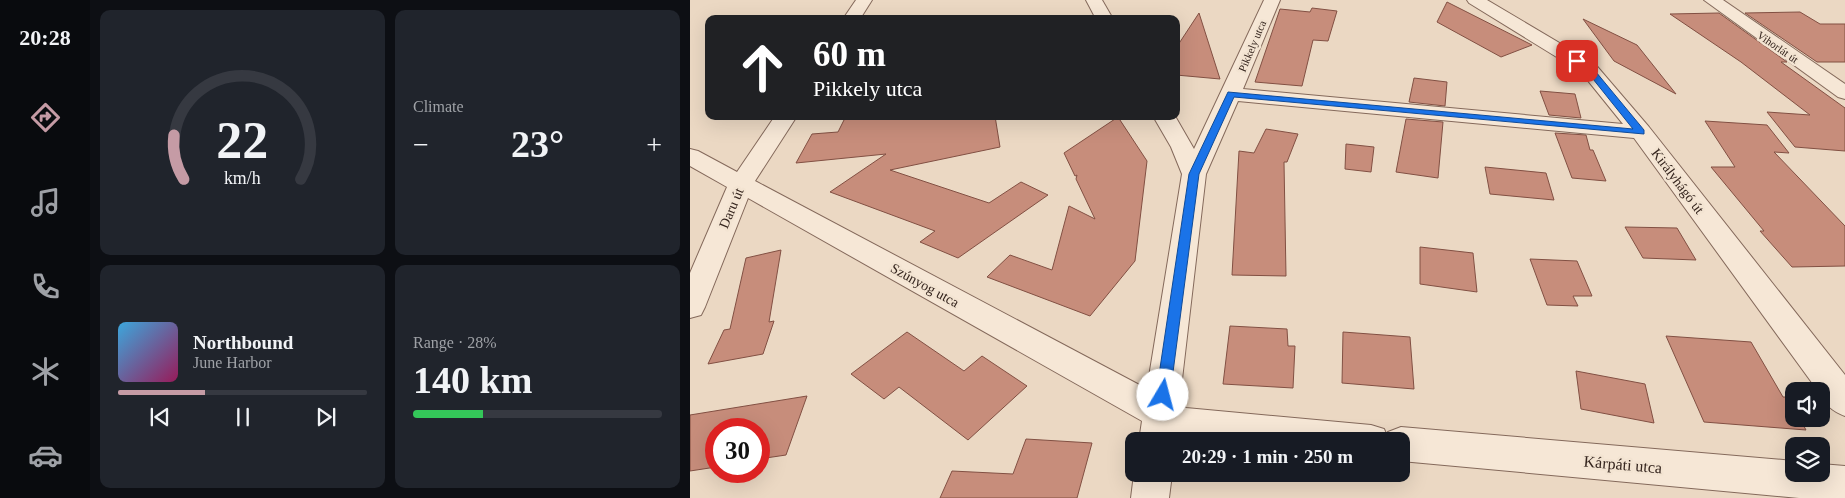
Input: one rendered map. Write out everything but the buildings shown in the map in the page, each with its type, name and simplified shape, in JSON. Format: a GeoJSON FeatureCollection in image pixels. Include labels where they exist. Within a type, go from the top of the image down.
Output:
{"type":"FeatureCollection","features":[{"type":"Feature","properties":{"kind":"street"},"geometry":{"type":"LineString","coordinates":[[854,15],[864,0]]}},
{"type":"Feature","properties":{"kind":"street"},"geometry":{"type":"LineString","coordinates":[[1094,0],[1103,15]]}},
{"type":"Feature","properties":{"kind":"street","name":"Pikkely utca"},"geometry":{"type":"LineString","coordinates":[[1194,174],[1272,0]]}},
{"type":"Feature","properties":{"kind":"street","name":"Királyhágó út"},"geometry":{"type":"LineString","coordinates":[[1475,0],[1588,68],[1641,132],[1845,401]]}},
{"type":"Feature","properties":{"kind":"street","name":"Vihorlát út"},"geometry":{"type":"LineString","coordinates":[[1712,0],[1845,94]]}},
{"type":"Feature","properties":{"kind":"street"},"geometry":{"type":"LineString","coordinates":[[1231,94],[1641,132]]}},
{"type":"Feature","properties":{"kind":"street","name":"Daru út"},"geometry":{"type":"LineString","coordinates":[[690,307],[741,184],[783,120]]}},
{"type":"Feature","properties":{"kind":"street"},"geometry":{"type":"LineString","coordinates":[[1166,120],[1182,147],[1194,174],[1159,428],[1185,424],[1273,432]]}},
{"type":"Feature","properties":{"kind":"street","name":"Szúnyog utca"},"geometry":{"type":"LineString","coordinates":[[690,156],[1159,428]]}},
{"type":"Feature","properties":{"kind":"street","name":"Kárpáti utca"},"geometry":{"type":"LineString","coordinates":[[1410,445],[1845,484]]}},
{"type":"Feature","properties":{"kind":"street"},"geometry":{"type":"LineString","coordinates":[[1150,498],[1152,482]]}},
{"type":"Feature","properties":{"kind":"route"},"geometry":{"type":"LineString","coordinates":[[1163,395],[1194,174],[1231,94],[1641,132],[1588,68],[1577,61]]}}]}
